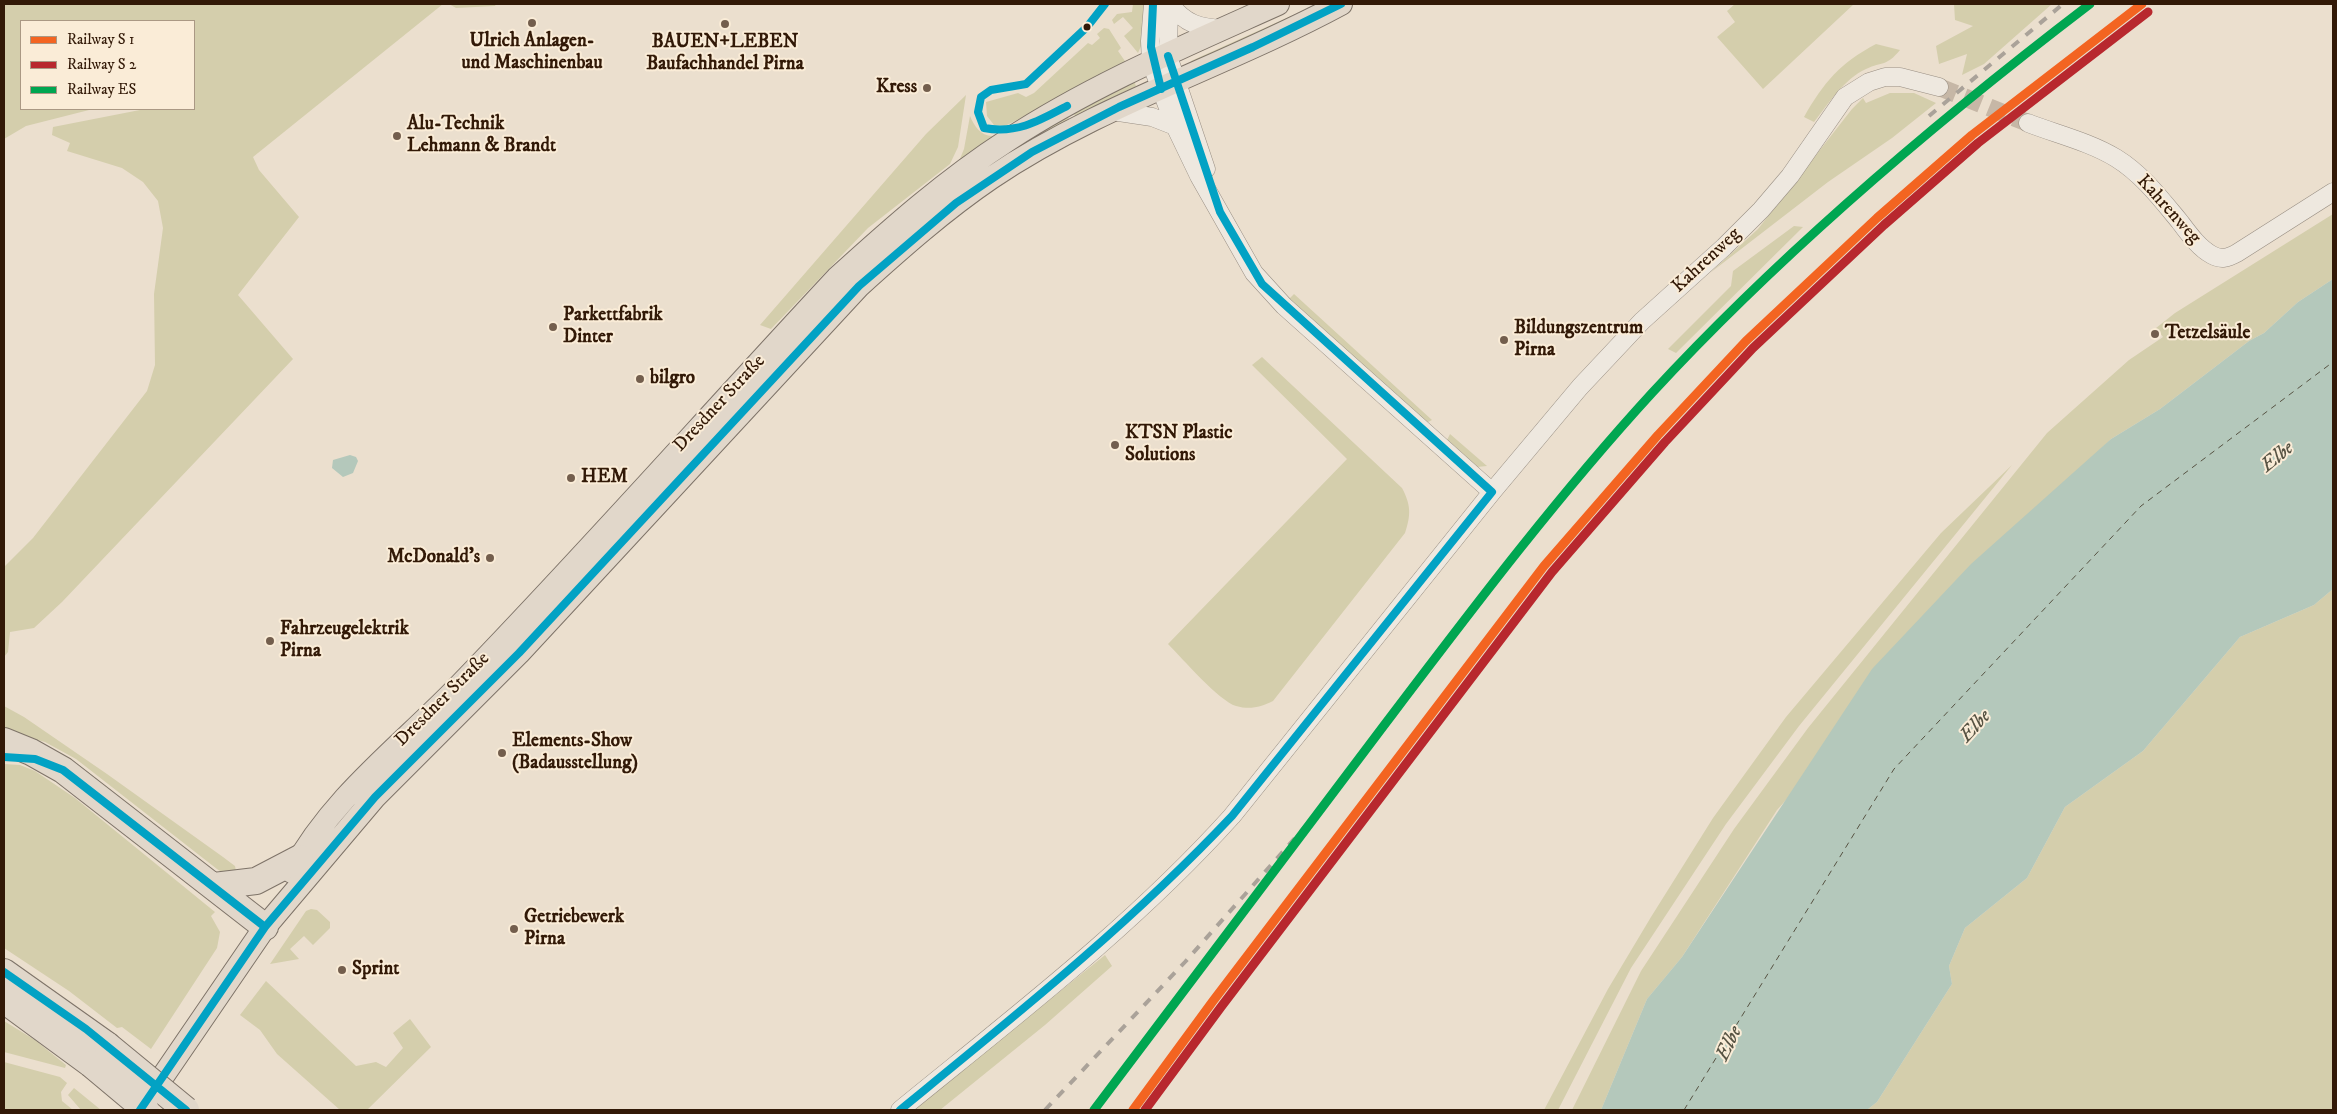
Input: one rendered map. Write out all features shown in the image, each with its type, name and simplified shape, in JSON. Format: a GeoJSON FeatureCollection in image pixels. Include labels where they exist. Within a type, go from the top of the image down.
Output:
{"type":"FeatureCollection","features":[{"type":"Feature","properties":{"kind":"highway"},"geometry":{"type":"LineString","coordinates":[[4,741],[47,761],[83,785],[265,926]]}},
{"type":"Feature","properties":{"kind":"highway"},"geometry":{"type":"LineString","coordinates":[[4,757],[27,756],[47,761]]}},
{"type":"Feature","properties":{"kind":"highway"},"geometry":{"type":"LineString","coordinates":[[214,886],[256,881],[302,866]]}},
{"type":"Feature","properties":{"kind":"highway"},"geometry":{"type":"LineString","coordinates":[[4,972],[99,1055],[146,1110]]}},
{"type":"Feature","properties":{"kind":"highway"},"geometry":{"type":"LineString","coordinates":[[4,1000],[43,1027]]}},
{"type":"Feature","properties":{"kind":"highway"},"geometry":{"type":"LineString","coordinates":[[4,1007],[99,1055],[186,1110]]}},
{"type":"Feature","properties":{"kind":"main road","name":"Dresdner Straße"},"geometry":{"type":"LineString","coordinates":[[140,1110],[265,926],[352,791],[458,687],[837,278],[904,217],[948,181],[1056,111],[1159,59],[1278,4]]}},
{"type":"Feature","properties":{"kind":"main road","name":"Dresdner Straße"},"geometry":{"type":"LineString","coordinates":[[302,866],[375,797],[519,653],[859,286],[912,237],[991,178],[1112,111],[1340,4]]}},
{"type":"Feature","properties":{"kind":"street"},"geometry":{"type":"LineString","coordinates":[[1153,4],[1150,40],[1220,212]]}},
{"type":"Feature","properties":{"kind":"street"},"geometry":{"type":"LineString","coordinates":[[1159,59],[1169,4]]}},
{"type":"Feature","properties":{"kind":"street"},"geometry":{"type":"LineString","coordinates":[[1169,4],[1178,14],[1194,25],[1205,28],[1224,29]]}},
{"type":"Feature","properties":{"kind":"street","name":"Kahrenweg"},"geometry":{"type":"LineString","coordinates":[[900,1110],[1106,942],[1188,866],[1232,816],[1492,492],[1610,353],[1762,210],[1790,176],[1845,97],[1869,82],[1885,78],[1900,77],[1939,87]]}},
{"type":"Feature","properties":{"kind":"street"},"geometry":{"type":"LineString","coordinates":[[1169,85],[1175,126],[1199,176],[1262,284],[1492,492]]}},
{"type":"Feature","properties":{"kind":"street"},"geometry":{"type":"LineString","coordinates":[[1112,111],[1152,117],[1175,126]]}},
{"type":"Feature","properties":{"kind":"street","name":"Kahrenweg"},"geometry":{"type":"LineString","coordinates":[[2028,123],[2115,157],[2146,182],[2202,248],[2211,255],[2227,258],[2333,192]]}},
{"type":"Feature","properties":{"kind":"shaded area"},"geometry":{"type":"Polygon","coordinates":[[[4,4],[443,4],[253,157],[259,170],[299,217],[238,295],[293,359],[62,602],[34,628],[10,632],[8,652],[4,657],[4,567],[33,538],[147,391],[155,365],[154,294],[163,228],[158,201],[143,182],[122,168],[67,151],[70,143],[52,135],[53,127],[140,110],[195,110],[195,20],[20,20],[20,110],[89,110],[26,126],[4,139],[4,4]]]}},
{"type":"Feature","properties":{"kind":"shaded area"},"geometry":{"type":"Polygon","coordinates":[[[449,4],[496,4],[495,6],[456,8],[449,4]]]}},
{"type":"Feature","properties":{"kind":"shaded area"},"geometry":{"type":"Polygon","coordinates":[[[1133,4],[1145,4],[1141,46],[1138,53],[1124,36],[1133,28],[1123,17],[1114,24],[1112,20],[1117,14],[1132,12],[1133,4]]]}},
{"type":"Feature","properties":{"kind":"shaded area"},"geometry":{"type":"Polygon","coordinates":[[[1735,4],[1854,4],[1763,89],[1717,37],[1735,22],[1727,11],[1735,4]]]}},
{"type":"Feature","properties":{"kind":"shaded area"},"geometry":{"type":"Polygon","coordinates":[[[1954,4],[2052,4],[1984,64],[1962,75],[1967,54],[1939,64],[1936,46],[1973,26],[1955,20],[1954,4]]]}},
{"type":"Feature","properties":{"kind":"shaded area"},"geometry":{"type":"Polygon","coordinates":[[[1291,16],[1293,20],[1193,65],[1191,61],[1291,16]]]}},
{"type":"Feature","properties":{"kind":"shaded area"},"geometry":{"type":"Polygon","coordinates":[[[1104,28],[1109,29],[1121,48],[1118,51],[1127,64],[1005,126],[994,125],[987,116],[986,102],[1018,93],[1026,97],[1034,93],[1088,43],[1092,45],[1100,38],[1097,34],[1104,28]]]}},
{"type":"Feature","properties":{"kind":"shaded area"},"geometry":{"type":"Polygon","coordinates":[[[1876,44],[1900,50],[1888,61],[1858,73],[1837,92],[1814,122],[1804,117],[1834,74],[1852,58],[1876,44]]]}},
{"type":"Feature","properties":{"kind":"shaded area"},"geometry":{"type":"Polygon","coordinates":[[[1134,81],[1136,86],[1075,116],[1073,112],[1134,81]]]}},
{"type":"Feature","properties":{"kind":"shaded area"},"geometry":{"type":"Polygon","coordinates":[[[1890,93],[1914,93],[1936,103],[1892,138],[1828,182],[1710,273],[1758,229],[1852,109],[1863,98],[1866,103],[1890,93]]]}},
{"type":"Feature","properties":{"kind":"shaded area"},"geometry":{"type":"Polygon","coordinates":[[[966,95],[958,147],[950,164],[868,228],[771,329],[760,325],[926,134],[966,95]]]}},
{"type":"Feature","properties":{"kind":"shaded area"},"geometry":{"type":"Polygon","coordinates":[[[1067,115],[1069,119],[974,176],[1014,146],[1067,115]]]}},
{"type":"Feature","properties":{"kind":"shaded area"},"geometry":{"type":"Polygon","coordinates":[[[970,116],[978,130],[988,136],[992,136],[993,140],[957,166],[964,149],[970,116]]]}},
{"type":"Feature","properties":{"kind":"shaded area"},"geometry":{"type":"Polygon","coordinates":[[[2333,214],[2333,279],[2298,302],[2264,333],[2249,341],[2160,409],[2111,439],[1777,810],[1682,957],[1647,999],[1601,1110],[1572,1110],[1641,971],[1734,829],[1808,728],[2047,433],[2129,360],[2163,337],[2156,328],[2175,313],[2333,214]]]}},
{"type":"Feature","properties":{"kind":"shaded area"},"geometry":{"type":"Polygon","coordinates":[[[1794,226],[1803,227],[1676,353],[1668,349],[1731,286],[1733,271],[1794,226]]]}},
{"type":"Feature","properties":{"kind":"shaded area"},"geometry":{"type":"Polygon","coordinates":[[[1294,294],[1432,420],[1426,423],[1289,299],[1294,294]]]}},
{"type":"Feature","properties":{"kind":"shaded area"},"geometry":{"type":"Polygon","coordinates":[[[1262,357],[1402,488],[1407,500],[1409,515],[1405,533],[1273,701],[1260,706],[1246,708],[1236,706],[1220,696],[1168,644],[1347,459],[1252,365],[1262,357]]]}},
{"type":"Feature","properties":{"kind":"shaded area"},"geometry":{"type":"Polygon","coordinates":[[[1450,434],[1487,466],[1477,467],[1447,440],[1450,434]]]}},
{"type":"Feature","properties":{"kind":"shaded area"},"geometry":{"type":"Polygon","coordinates":[[[2012,465],[1799,726],[1726,824],[1631,968],[1558,1110],[1544,1110],[1608,989],[1651,917],[1713,818],[1786,717],[1941,533],[2012,465]]]}},
{"type":"Feature","properties":{"kind":"shaded area"},"geometry":{"type":"Polygon","coordinates":[[[2333,589],[2333,1110],[1867,1110],[1877,1102],[1952,984],[1949,966],[1965,928],[2027,878],[2065,807],[2143,751],[2240,637],[2314,605],[2333,589]]]}},
{"type":"Feature","properties":{"kind":"shaded area"},"geometry":{"type":"Polygon","coordinates":[[[4,706],[24,717],[107,774],[235,866],[236,871],[223,873],[217,869],[76,759],[45,742],[4,731],[4,706]]]}},
{"type":"Feature","properties":{"kind":"shaded area"},"geometry":{"type":"Polygon","coordinates":[[[4,764],[20,765],[35,771],[75,798],[215,912],[211,916],[220,932],[217,948],[151,1049],[122,1027],[117,1028],[69,991],[4,948],[4,764]]]}},
{"type":"Feature","properties":{"kind":"shaded area"},"geometry":{"type":"Polygon","coordinates":[[[311,909],[317,910],[330,922],[330,928],[313,945],[304,936],[290,949],[299,959],[270,964],[306,911],[311,909]]]}},
{"type":"Feature","properties":{"kind":"shaded area"},"geometry":{"type":"Polygon","coordinates":[[[1105,955],[1112,966],[1045,1025],[940,1110],[913,1110],[1105,955]]]}},
{"type":"Feature","properties":{"kind":"shaded area"},"geometry":{"type":"Polygon","coordinates":[[[266,981],[356,1066],[376,1062],[386,1067],[403,1048],[393,1033],[410,1019],[431,1047],[367,1110],[340,1110],[277,1054],[260,1030],[240,1015],[266,981]]]}},
{"type":"Feature","properties":{"kind":"shaded area"},"geometry":{"type":"Polygon","coordinates":[[[4,1021],[35,1040],[66,1065],[65,1068],[4,1052],[4,1021]]]}},
{"type":"Feature","properties":{"kind":"shaded area"},"geometry":{"type":"Polygon","coordinates":[[[4,1062],[60,1077],[67,1083],[61,1092],[62,1101],[73,1110],[4,1110],[4,1062]]]}},
{"type":"Feature","properties":{"kind":"shaded area"},"geometry":{"type":"Polygon","coordinates":[[[74,1088],[101,1110],[81,1110],[68,1095],[74,1088]]]}},
{"type":"Feature","properties":{"kind":"water","name":"Elbe"},"geometry":{"type":"Polygon","coordinates":[[[2333,279],[2333,589],[2314,605],[2240,637],[2143,751],[2065,807],[2027,878],[1965,928],[1949,966],[1952,984],[1877,1102],[1867,1110],[1601,1110],[1647,999],[1682,957],[1872,669],[1971,564],[2111,439],[2160,409],[2249,341],[2264,333],[2298,302],[2333,279]]]}},
{"type":"Feature","properties":{"kind":"water"},"geometry":{"type":"Polygon","coordinates":[[[350,455],[356,457],[358,461],[353,473],[343,477],[332,468],[333,460],[350,455]]]}},
{"type":"Feature","properties":{"kind":"ferry route"},"geometry":{"type":"LineString","coordinates":[[1684,1110],[1894,769],[2141,506],[2333,362]]}},
{"type":"Feature","properties":{"kind":"tunnel"},"geometry":{"type":"LineString","coordinates":[[1939,87],[2028,123]]}},
{"type":"Feature","properties":{"kind":"railway"},"geometry":{"type":"LineString","coordinates":[[1929,116],[2063,4]]}},
{"type":"Feature","properties":{"kind":"railway"},"geometry":{"type":"LineString","coordinates":[[1045,1110],[1185,962],[1319,811]]}},
{"type":"Feature","properties":{"kind":"transit line"},"geometry":{"type":"LineString","coordinates":[[1067,106],[1027,125],[1007,129],[984,128],[978,112],[981,97],[991,90],[1026,84],[1087,27],[1105,4]]}},
{"type":"Feature","properties":{"kind":"transit line"},"geometry":{"type":"LineString","coordinates":[[1153,4],[1151,47],[1161,89]]}},
{"type":"Feature","properties":{"kind":"transit line"},"geometry":{"type":"LineString","coordinates":[[140,1110],[265,927],[375,797],[519,653],[859,286],[956,203],[1032,152],[1119,107],[1253,47],[1341,4]]}},
{"type":"Feature","properties":{"kind":"transit line"},"geometry":{"type":"LineString","coordinates":[[1133,1110],[1213,1001],[1544,566],[1658,435],[1746,341],[1877,218],[1972,135],[2142,4]]}},
{"type":"Feature","properties":{"kind":"transit line"},"geometry":{"type":"LineString","coordinates":[[1145,1110],[1221,1007],[1552,572],[1665,442],[1753,348],[1884,225],[1978,143],[2148,12]]}},
{"type":"Feature","properties":{"kind":"transit line"},"geometry":{"type":"LineString","coordinates":[[1168,56],[1220,212],[1262,284],[1492,492]]}},
{"type":"Feature","properties":{"kind":"transit line"},"geometry":{"type":"LineString","coordinates":[[900,1110],[1029,1004],[1112,932],[1193,856],[1232,816],[1492,492]]}},
{"type":"Feature","properties":{"kind":"transit line"},"geometry":{"type":"LineString","coordinates":[[4,757],[35,759],[63,770],[265,927]]}},
{"type":"Feature","properties":{"kind":"transit line"},"geometry":{"type":"LineString","coordinates":[[4,972],[86,1029],[186,1110]]}},
{"type":"Feature","properties":{"kind":"rail line","name":"ES"},"geometry":{"type":"LineString","coordinates":[[1094,1110],[1478,602],[1580,475],[1652,393],[1754,289],[1863,189],[1976,94],[2090,4]]}},
{"type":"Feature","properties":{"kind":"place","name":"Ulrich Anlagen- und Maschinenbau"},"geometry":{"type":"Point","coordinates":[532,23]}},
{"type":"Feature","properties":{"kind":"place","name":"BAUEN+LEBEN Baufachhandel Pirna"},"geometry":{"type":"Point","coordinates":[725,24]}},
{"type":"Feature","properties":{"kind":"place","name":"Kress"},"geometry":{"type":"Point","coordinates":[927,88]}},
{"type":"Feature","properties":{"kind":"place","name":"Alu-Technik Lehmann & Brandt"},"geometry":{"type":"Point","coordinates":[397,136]}},
{"type":"Feature","properties":{"kind":"place","name":"Parkettfabrik Dinter"},"geometry":{"type":"Point","coordinates":[553,327]}},
{"type":"Feature","properties":{"kind":"place","name":"Tetzelsäule"},"geometry":{"type":"Point","coordinates":[2155,334]}},
{"type":"Feature","properties":{"kind":"place","name":"Bildungszentrum Pirna"},"geometry":{"type":"Point","coordinates":[1504,340]}},
{"type":"Feature","properties":{"kind":"place","name":"bilgro"},"geometry":{"type":"Point","coordinates":[640,379]}},
{"type":"Feature","properties":{"kind":"place","name":"KTSN Plastic Solutions"},"geometry":{"type":"Point","coordinates":[1115,445]}},
{"type":"Feature","properties":{"kind":"place","name":"HEM"},"geometry":{"type":"Point","coordinates":[571,478]}},
{"type":"Feature","properties":{"kind":"place","name":"McDonald's"},"geometry":{"type":"Point","coordinates":[490,558]}},
{"type":"Feature","properties":{"kind":"place","name":"Fahrzeugelektrik Pirna"},"geometry":{"type":"Point","coordinates":[270,641]}},
{"type":"Feature","properties":{"kind":"place","name":"Elements-Show (Badausstellung)"},"geometry":{"type":"Point","coordinates":[502,753]}},
{"type":"Feature","properties":{"kind":"place","name":"Getriebewerk Pirna"},"geometry":{"type":"Point","coordinates":[514,929]}},
{"type":"Feature","properties":{"kind":"place","name":"Sprint"},"geometry":{"type":"Point","coordinates":[342,970]}}]}
